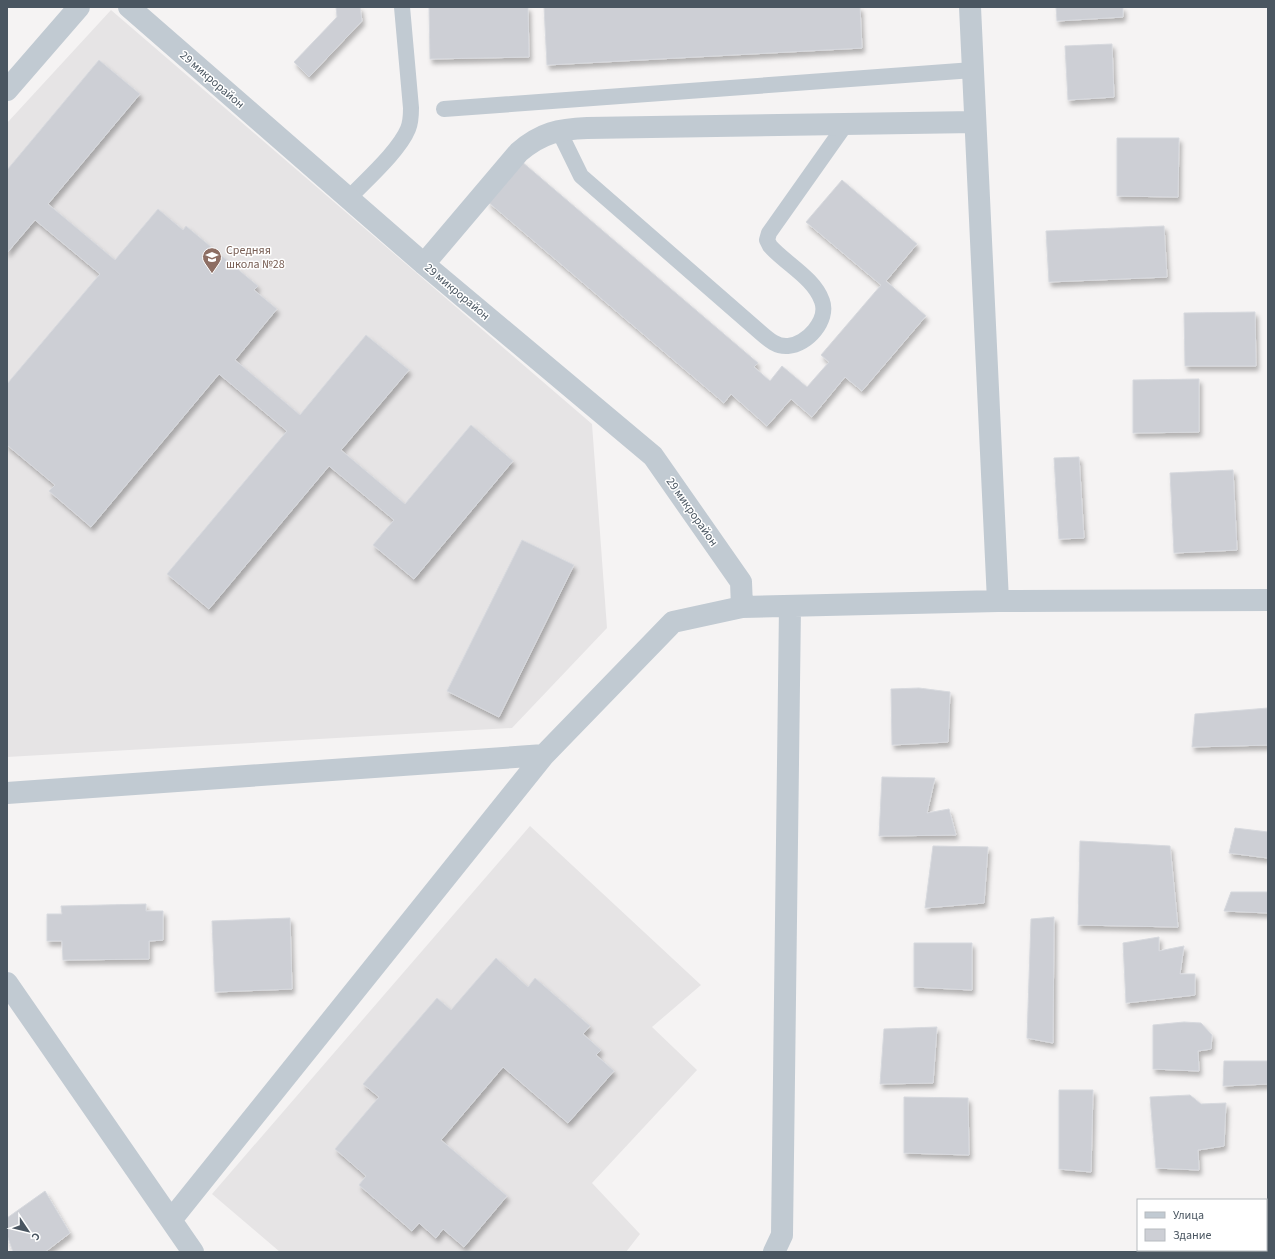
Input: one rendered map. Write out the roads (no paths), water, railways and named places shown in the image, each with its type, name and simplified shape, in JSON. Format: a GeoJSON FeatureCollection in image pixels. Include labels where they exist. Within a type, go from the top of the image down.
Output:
{"type":"FeatureCollection","features":[{"type":"Feature","properties":{"kind":"street"},"geometry":{"type":"LineString","coordinates":[[7,90],[79,7]]}},
{"type":"Feature","properties":{"kind":"street","name":"29 микрорайон"},"geometry":{"type":"LineString","coordinates":[[129,7],[424,264],[653,456],[741,582],[742,607]]}},
{"type":"Feature","properties":{"kind":"street"},"geometry":{"type":"LineString","coordinates":[[970,7],[998,601]]}},
{"type":"Feature","properties":{"kind":"street"},"geometry":{"type":"LineString","coordinates":[[424,264],[519,152],[532,141],[559,130],[587,128],[975,122]]}},
{"type":"Feature","properties":{"kind":"street"},"geometry":{"type":"LineString","coordinates":[[171,1220],[544,755],[673,622],[742,607],[998,601],[1268,600]]}},
{"type":"Feature","properties":{"kind":"street"},"geometry":{"type":"LineString","coordinates":[[774,1252],[782,1235],[790,606]]}},
{"type":"Feature","properties":{"kind":"street"},"geometry":{"type":"LineString","coordinates":[[7,793],[544,755]]}},
{"type":"Feature","properties":{"kind":"street"},"geometry":{"type":"LineString","coordinates":[[7,982],[193,1252]]}},
{"type":"Feature","properties":{"kind":"lane"},"geometry":{"type":"LineString","coordinates":[[349,198],[398,145],[409,128],[411,113],[402,7]]}},
{"type":"Feature","properties":{"kind":"lane"},"geometry":{"type":"LineString","coordinates":[[444,110],[973,70]]}},
{"type":"Feature","properties":{"kind":"lane"},"geometry":{"type":"LineString","coordinates":[[559,130],[581,176],[761,333],[777,345],[788,346],[798,344],[807,339],[820,321],[824,311],[822,301],[810,282],[770,246],[767,240],[769,233],[846,124]]}},
{"type":"Feature","properties":{"kind":"place","name":"Средняя школа №28"},"geometry":{"type":"Point","coordinates":[212,274]}}]}
